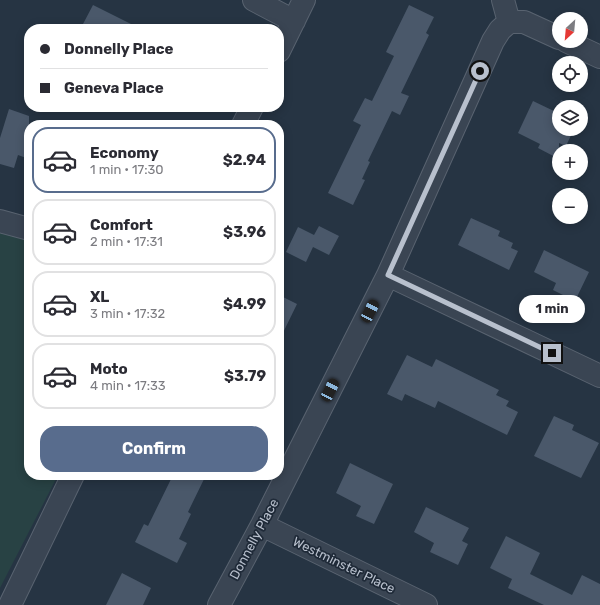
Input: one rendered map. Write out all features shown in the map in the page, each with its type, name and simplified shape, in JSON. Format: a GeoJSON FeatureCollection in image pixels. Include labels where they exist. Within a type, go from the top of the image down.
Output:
{"type":"FeatureCollection","features":[{"type":"Feature","properties":{"kind":"street"},"geometry":{"type":"LineString","coordinates":[[254,0],[294,21]]}},
{"type":"Feature","properties":{"kind":"street"},"geometry":{"type":"LineString","coordinates":[[284,41],[304,0]]}},
{"type":"Feature","properties":{"kind":"street"},"geometry":{"type":"LineString","coordinates":[[503,0],[509,22],[524,22],[552,35]]}},
{"type":"Feature","properties":{"kind":"street","name":"Donnelly Place"},"geometry":{"type":"LineString","coordinates":[[219,605],[262,525],[388,275],[493,41],[500,30],[509,22]]}},
{"type":"Feature","properties":{"kind":"street"},"geometry":{"type":"LineString","coordinates":[[581,48],[600,57]]}},
{"type":"Feature","properties":{"kind":"street"},"geometry":{"type":"LineString","coordinates":[[0,221],[24,228]]}},
{"type":"Feature","properties":{"kind":"street"},"geometry":{"type":"LineString","coordinates":[[388,275],[600,376]]}},
{"type":"Feature","properties":{"kind":"street"},"geometry":{"type":"LineString","coordinates":[[10,605],[71,480]]}},
{"type":"Feature","properties":{"kind":"street","name":"Westminster Place"},"geometry":{"type":"LineString","coordinates":[[262,525],[426,605]]}},
{"type":"Feature","properties":{"kind":"green space"},"geometry":{"type":"Polygon","coordinates":[[[0,221],[24,228],[24,480],[55,480],[0,588],[0,221]]]}},
{"type":"Feature","properties":{"kind":"building"},"geometry":{"type":"Polygon","coordinates":[[[93,5],[131,24],[83,24],[93,5]]]}},
{"type":"Feature","properties":{"kind":"building"},"geometry":{"type":"Polygon","coordinates":[[[409,5],[434,17],[426,33],[429,35],[401,93],[409,96],[400,115],[392,111],[368,161],[370,162],[362,179],[365,180],[353,205],[328,193],[361,125],[353,121],[365,98],[372,101],[394,56],[386,52],[409,5]]]}},
{"type":"Feature","properties":{"kind":"building"},"geometry":{"type":"Polygon","coordinates":[[[533,101],[552,110],[552,136],[571,136],[567,144],[552,144],[552,155],[538,148],[540,144],[518,133],[533,101]]]}},
{"type":"Feature","properties":{"kind":"building"},"geometry":{"type":"Polygon","coordinates":[[[9,109],[29,116],[29,120],[24,120],[24,157],[18,155],[14,168],[0,164],[0,138],[9,109]]]}},
{"type":"Feature","properties":{"kind":"building"},"geometry":{"type":"Polygon","coordinates":[[[471,218],[500,231],[498,236],[513,243],[511,248],[518,251],[509,270],[458,245],[471,218]]]}},
{"type":"Feature","properties":{"kind":"building"},"geometry":{"type":"Polygon","coordinates":[[[319,226],[339,236],[329,255],[313,247],[306,262],[286,252],[298,227],[314,235],[319,226]]]}},
{"type":"Feature","properties":{"kind":"building"},"geometry":{"type":"Polygon","coordinates":[[[544,250],[589,272],[575,301],[553,290],[556,283],[534,272],[544,250]]]}},
{"type":"Feature","properties":{"kind":"building"},"geometry":{"type":"Polygon","coordinates":[[[284,298],[297,304],[284,331],[284,298]]]}},
{"type":"Feature","properties":{"kind":"building"},"geometry":{"type":"Polygon","coordinates":[[[407,355],[432,367],[436,359],[499,390],[496,395],[509,401],[506,406],[518,412],[507,435],[438,401],[435,408],[405,394],[402,401],[387,394],[407,355]]]}},
{"type":"Feature","properties":{"kind":"building"},"geometry":{"type":"Polygon","coordinates":[[[554,416],[574,425],[572,430],[599,443],[581,478],[534,456],[554,416]]]}},
{"type":"Feature","properties":{"kind":"building"},"geometry":{"type":"Polygon","coordinates":[[[350,463],[393,484],[374,524],[356,516],[361,506],[336,493],[350,463]]]}},
{"type":"Feature","properties":{"kind":"building"},"geometry":{"type":"Polygon","coordinates":[[[171,480],[204,480],[188,512],[191,514],[179,539],[187,543],[177,563],[135,542],[144,524],[148,526],[171,480]]]}},
{"type":"Feature","properties":{"kind":"building"},"geometry":{"type":"Polygon","coordinates":[[[426,507],[469,528],[462,541],[468,544],[458,565],[430,552],[434,543],[414,532],[426,507]]]}},
{"type":"Feature","properties":{"kind":"building"},"geometry":{"type":"Polygon","coordinates":[[[506,536],[540,553],[530,574],[572,595],[582,575],[600,584],[600,605],[544,605],[508,588],[512,579],[490,568],[506,536]]]}},
{"type":"Feature","properties":{"kind":"building"},"geometry":{"type":"Polygon","coordinates":[[[122,573],[151,588],[143,605],[106,605],[122,573]]]}},
{"type":"Feature","properties":{"kind":"route"},"geometry":{"type":"LineString","coordinates":[[480,71],[388,275],[552,353]]}}]}
